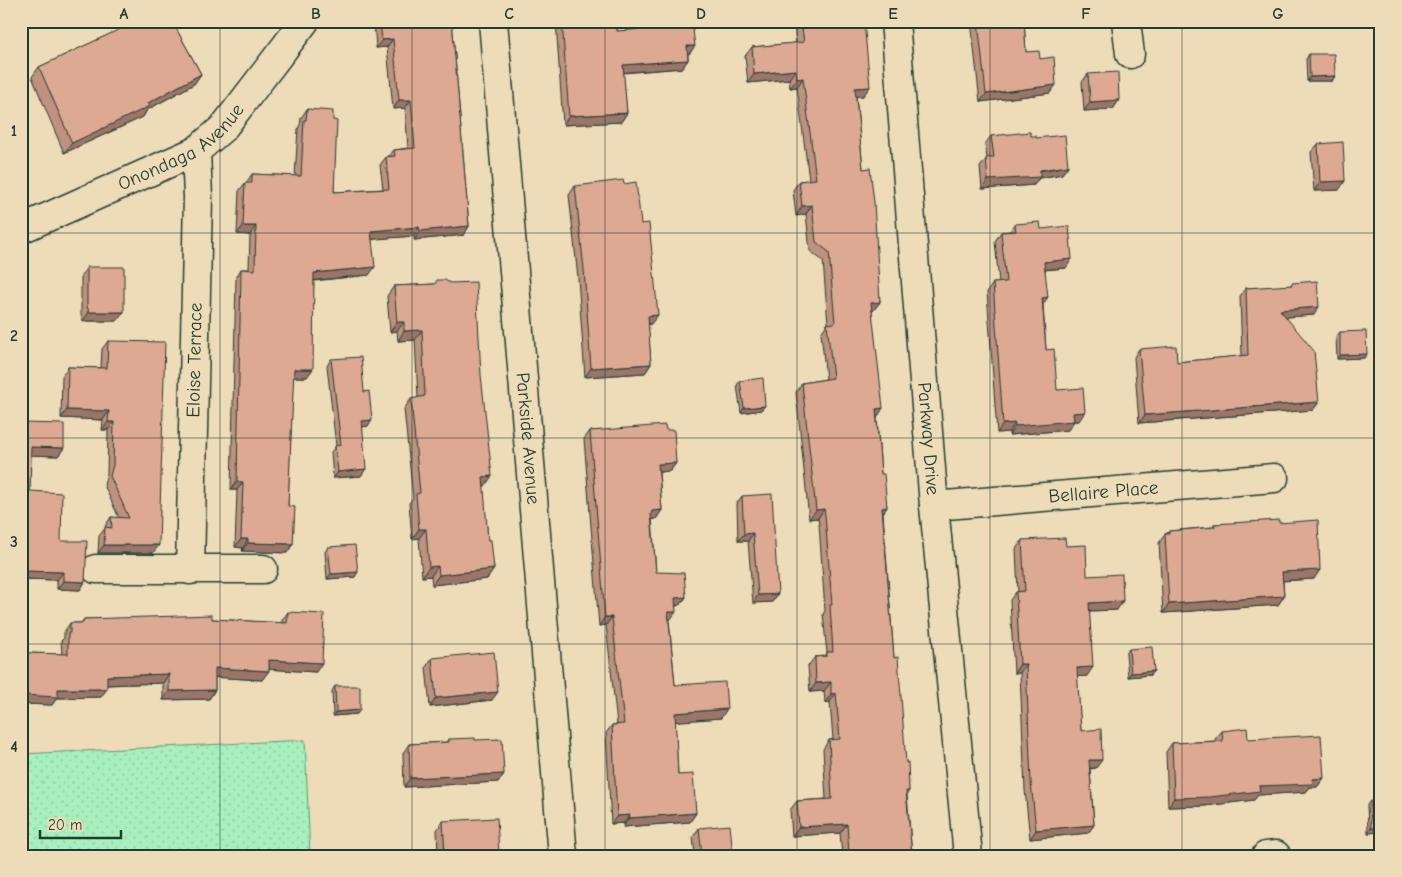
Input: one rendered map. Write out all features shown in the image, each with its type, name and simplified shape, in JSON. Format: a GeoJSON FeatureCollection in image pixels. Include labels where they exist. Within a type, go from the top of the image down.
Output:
{"type":"FeatureCollection","features":[{"type":"Feature","properties":{"kind":"street","name":"Onondaga Avenue"},"geometry":{"type":"LineString","coordinates":[[21,229],[196,151],[223,128],[305,21]]}},
{"type":"Feature","properties":{"kind":"street","name":"Parkside Avenue"},"geometry":{"type":"LineString","coordinates":[[493,21],[564,856]]}},
{"type":"Feature","properties":{"kind":"street","name":"Parkway Drive"},"geometry":{"type":"LineString","coordinates":[[895,21],[934,506],[968,856]]}},
{"type":"Feature","properties":{"kind":"street"},"geometry":{"type":"LineString","coordinates":[[1126,21],[1130,54]]}},
{"type":"Feature","properties":{"kind":"street","name":"Eloise Terrace"},"geometry":{"type":"LineString","coordinates":[[190,570],[198,207],[196,151]]}},
{"type":"Feature","properties":{"kind":"street","name":"Bellaire Place"},"geometry":{"type":"LineString","coordinates":[[934,506],[1274,478]]}},
{"type":"Feature","properties":{"kind":"street"},"geometry":{"type":"LineString","coordinates":[[96,569],[263,569]]}},
{"type":"Feature","properties":{"kind":"green space"},"geometry":{"type":"Polygon","coordinates":[[[305,740],[310,856],[21,856],[21,754],[305,740]]]}},
{"type":"Feature","properties":{"kind":"building"},"geometry":{"type":"Polygon","coordinates":[[[129,21],[172,21],[201,74],[148,103],[150,106],[72,143],[39,67],[131,24],[129,21]]]}},
{"type":"Feature","properties":{"kind":"building"},"geometry":{"type":"Polygon","coordinates":[[[380,21],[452,21],[469,226],[420,231],[419,227],[371,231],[375,267],[314,273],[313,369],[294,369],[288,506],[295,507],[293,544],[248,543],[248,539],[241,539],[243,482],[237,481],[241,269],[255,270],[256,226],[243,226],[245,183],[252,183],[252,174],[301,176],[304,120],[306,120],[307,109],[333,111],[333,120],[337,121],[334,192],[389,189],[386,157],[395,156],[394,150],[415,148],[411,100],[399,100],[393,39],[382,40],[380,21]]]}},
{"type":"Feature","properties":{"kind":"building"},"geometry":{"type":"Polygon","coordinates":[[[562,21],[616,21],[617,31],[669,27],[669,22],[692,21],[695,46],[687,46],[688,60],[623,65],[627,113],[569,116],[562,21]]]}},
{"type":"Feature","properties":{"kind":"building"},"geometry":{"type":"Polygon","coordinates":[[[801,21],[864,21],[870,87],[855,88],[863,169],[870,168],[874,202],[880,302],[871,303],[883,408],[876,409],[881,474],[884,474],[887,507],[882,508],[894,658],[898,657],[906,763],[908,762],[909,791],[906,791],[912,856],[856,856],[856,852],[849,853],[847,824],[799,827],[797,801],[832,799],[829,740],[840,739],[836,693],[831,694],[831,682],[816,683],[815,657],[827,656],[827,652],[833,652],[830,605],[832,605],[825,515],[824,509],[816,510],[802,383],[833,378],[827,324],[835,323],[829,252],[816,242],[812,205],[802,206],[799,181],[816,179],[803,78],[797,79],[796,70],[754,74],[752,47],[804,42],[801,21]]]}},
{"type":"Feature","properties":{"kind":"building"},"geometry":{"type":"Polygon","coordinates":[[[978,21],[1024,21],[1026,52],[1039,51],[1040,59],[1054,57],[1056,85],[986,94],[978,21]]]}},
{"type":"Feature","properties":{"kind":"building"},"geometry":{"type":"Polygon","coordinates":[[[1309,54],[1334,54],[1335,76],[1310,77],[1309,54]]]}},
{"type":"Feature","properties":{"kind":"building"},"geometry":{"type":"Polygon","coordinates":[[[1118,72],[1119,100],[1090,102],[1088,74],[1118,72]]]}},
{"type":"Feature","properties":{"kind":"building"},"geometry":{"type":"Polygon","coordinates":[[[1030,132],[1031,136],[1036,136],[1036,138],[1065,135],[1068,166],[1040,170],[1040,177],[988,180],[986,158],[994,157],[991,136],[1030,132]]]}},
{"type":"Feature","properties":{"kind":"building"},"geometry":{"type":"Polygon","coordinates":[[[1343,142],[1345,181],[1320,182],[1318,144],[1343,142]]]}},
{"type":"Feature","properties":{"kind":"building"},"geometry":{"type":"Polygon","coordinates":[[[623,180],[624,184],[636,182],[641,224],[649,223],[658,315],[648,316],[651,364],[591,368],[584,269],[575,186],[623,180]]]}},
{"type":"Feature","properties":{"kind":"building"},"geometry":{"type":"Polygon","coordinates":[[[1040,222],[1041,229],[1069,226],[1072,259],[1044,262],[1048,297],[1042,298],[1046,350],[1054,349],[1057,390],[1083,388],[1085,412],[1073,413],[1074,421],[1015,426],[1015,423],[1003,424],[993,283],[1006,282],[1001,232],[1016,231],[1015,224],[1040,222]]]}},
{"type":"Feature","properties":{"kind":"building"},"geometry":{"type":"Polygon","coordinates":[[[87,267],[124,267],[124,312],[89,312],[87,306],[87,267]]]}},
{"type":"Feature","properties":{"kind":"building"},"geometry":{"type":"Polygon","coordinates":[[[437,280],[445,280],[450,283],[476,282],[481,375],[492,476],[483,477],[488,540],[491,540],[494,569],[439,575],[438,566],[429,567],[426,529],[419,529],[416,494],[420,493],[411,399],[425,396],[422,330],[404,331],[404,322],[397,322],[394,286],[435,284],[437,280]]]}},
{"type":"Feature","properties":{"kind":"building"},"geometry":{"type":"Polygon","coordinates":[[[1317,281],[1319,307],[1280,310],[1314,351],[1319,402],[1145,415],[1139,349],[1176,346],[1177,362],[1248,355],[1246,288],[1292,285],[1292,283],[1317,281]]]}},
{"type":"Feature","properties":{"kind":"building"},"geometry":{"type":"Polygon","coordinates":[[[1366,331],[1367,354],[1340,355],[1340,332],[1366,331]]]}},
{"type":"Feature","properties":{"kind":"building"},"geometry":{"type":"Polygon","coordinates":[[[108,341],[165,342],[159,545],[104,545],[105,527],[112,528],[111,517],[129,518],[110,476],[113,465],[114,422],[108,422],[109,411],[67,410],[68,367],[107,368],[108,341]]]}},
{"type":"Feature","properties":{"kind":"building"},"geometry":{"type":"Polygon","coordinates":[[[361,357],[364,392],[369,391],[372,420],[362,421],[366,469],[338,472],[335,446],[341,445],[331,359],[361,357]]]}},
{"type":"Feature","properties":{"kind":"building"},"geometry":{"type":"Polygon","coordinates":[[[763,378],[765,406],[744,408],[740,381],[763,378]]]}},
{"type":"Feature","properties":{"kind":"building"},"geometry":{"type":"Polygon","coordinates":[[[21,423],[64,424],[64,448],[31,447],[30,491],[62,493],[61,541],[87,541],[85,582],[63,581],[63,572],[21,571],[21,423]]]}},
{"type":"Feature","properties":{"kind":"building"},"geometry":{"type":"Polygon","coordinates":[[[665,425],[666,430],[674,430],[676,463],[658,464],[662,510],[652,511],[651,514],[656,572],[684,573],[686,597],[675,598],[676,612],[668,612],[675,685],[725,682],[727,709],[675,713],[678,775],[693,774],[696,813],[629,818],[630,815],[617,816],[612,725],[624,724],[612,617],[605,617],[590,431],[665,425]]]}},
{"type":"Feature","properties":{"kind":"building"},"geometry":{"type":"Polygon","coordinates":[[[772,494],[778,594],[758,595],[753,533],[744,534],[742,496],[772,494]]]}},
{"type":"Feature","properties":{"kind":"building"},"geometry":{"type":"Polygon","coordinates":[[[1279,520],[1279,523],[1318,520],[1320,570],[1282,572],[1284,596],[1169,604],[1165,534],[1169,534],[1169,531],[1215,527],[1214,524],[1279,520]]]}},
{"type":"Feature","properties":{"kind":"building"},"geometry":{"type":"Polygon","coordinates":[[[1065,538],[1066,546],[1086,545],[1087,576],[1122,574],[1123,601],[1089,603],[1093,667],[1077,668],[1081,731],[1101,729],[1102,760],[1089,760],[1094,825],[1036,830],[1031,782],[1026,664],[1020,664],[1016,592],[1025,591],[1022,540],[1065,538]]]}},
{"type":"Feature","properties":{"kind":"building"},"geometry":{"type":"Polygon","coordinates":[[[355,545],[358,572],[331,574],[328,547],[355,545]]]}},
{"type":"Feature","properties":{"kind":"building"},"geometry":{"type":"Polygon","coordinates":[[[288,612],[324,614],[322,663],[269,660],[269,671],[215,668],[215,690],[169,691],[169,674],[107,676],[107,689],[58,689],[58,697],[24,695],[25,653],[68,654],[70,623],[83,623],[84,619],[212,615],[212,619],[287,623],[288,612]]]}},
{"type":"Feature","properties":{"kind":"building"},"geometry":{"type":"Polygon","coordinates":[[[1152,647],[1154,671],[1131,673],[1129,649],[1152,647]]]}},
{"type":"Feature","properties":{"kind":"building"},"geometry":{"type":"Polygon","coordinates":[[[494,652],[498,692],[436,698],[432,658],[494,652]]]}},
{"type":"Feature","properties":{"kind":"building"},"geometry":{"type":"Polygon","coordinates":[[[335,686],[360,686],[360,710],[336,712],[335,686]]]}},
{"type":"Feature","properties":{"kind":"building"},"geometry":{"type":"Polygon","coordinates":[[[1247,728],[1248,739],[1321,735],[1324,778],[1312,779],[1313,784],[1259,786],[1260,791],[1210,797],[1174,798],[1172,743],[1223,741],[1222,731],[1247,728]]]}},
{"type":"Feature","properties":{"kind":"building"},"geometry":{"type":"Polygon","coordinates":[[[475,738],[475,740],[502,739],[504,774],[410,778],[409,744],[449,742],[449,739],[475,738]]]}},
{"type":"Feature","properties":{"kind":"building"},"geometry":{"type":"Polygon","coordinates":[[[1370,801],[1381,801],[1381,828],[1371,828],[1370,801]]]}},
{"type":"Feature","properties":{"kind":"building"},"geometry":{"type":"Polygon","coordinates":[[[497,818],[499,855],[445,856],[443,821],[497,818]]]}},
{"type":"Feature","properties":{"kind":"building"},"geometry":{"type":"Polygon","coordinates":[[[730,825],[733,856],[702,856],[699,828],[730,825]]]}}]}
